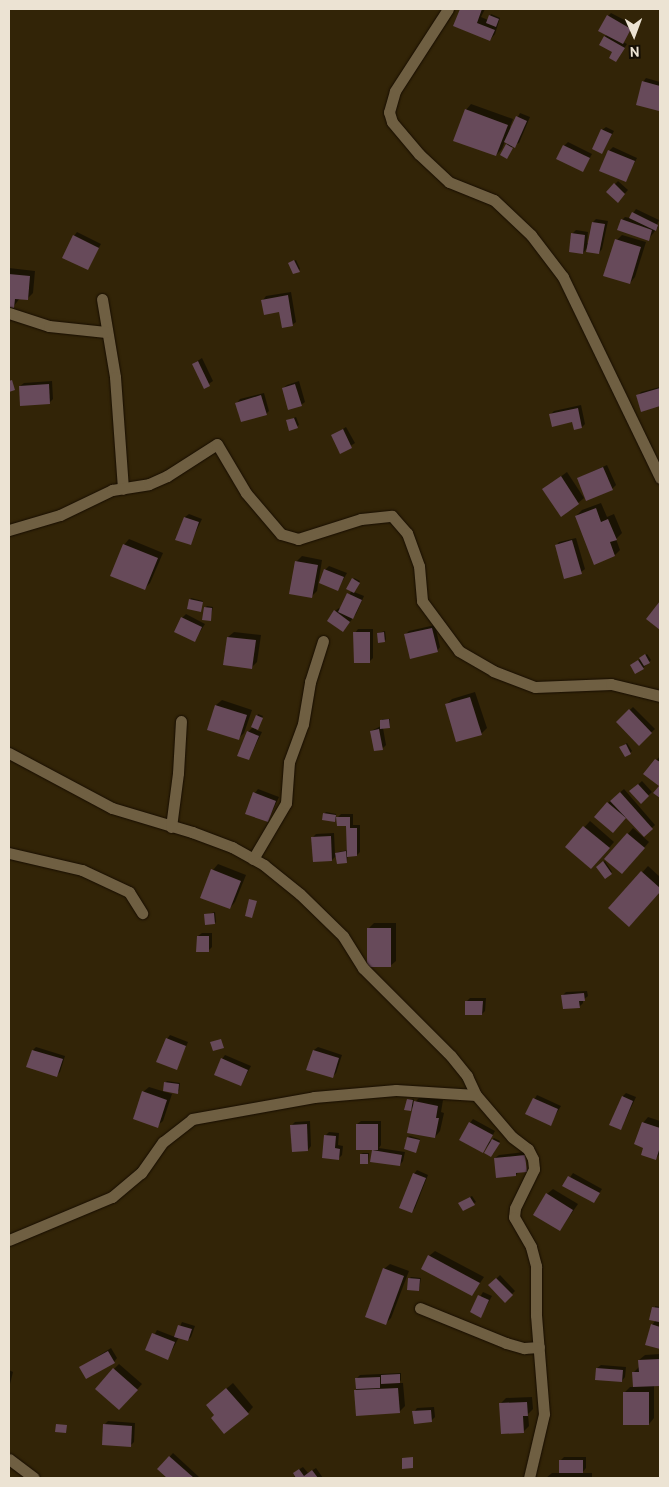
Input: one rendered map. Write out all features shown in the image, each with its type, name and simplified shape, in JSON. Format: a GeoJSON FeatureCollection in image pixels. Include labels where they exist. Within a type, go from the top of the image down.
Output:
{"type":"FeatureCollection","features":[{"type":"Feature","properties":{"kind":"street"},"geometry":{"type":"LineString","coordinates":[[448,9],[394,91],[389,112],[392,122],[419,154],[449,182],[494,200],[531,235],[563,277],[660,478]]}},
{"type":"Feature","properties":{"kind":"street"},"geometry":{"type":"LineString","coordinates":[[102,299],[116,394],[123,488]]}},
{"type":"Feature","properties":{"kind":"street"},"geometry":{"type":"LineString","coordinates":[[9,313],[50,326],[106,332]]}},
{"type":"Feature","properties":{"kind":"street"},"geometry":{"type":"LineString","coordinates":[[9,530],[60,515],[112,490],[149,484],[167,476],[217,444],[246,493],[281,534],[298,539],[361,519],[392,516],[407,533],[418,566],[422,601],[459,651],[484,666],[535,687],[611,684],[660,696]]}},
{"type":"Feature","properties":{"kind":"street"},"geometry":{"type":"LineString","coordinates":[[254,859],[286,803],[289,762],[303,724],[310,682],[323,641]]}},
{"type":"Feature","properties":{"kind":"street"},"geometry":{"type":"LineString","coordinates":[[171,826],[178,773],[181,721]]}},
{"type":"Feature","properties":{"kind":"street"},"geometry":{"type":"LineString","coordinates":[[9,753],[112,808],[232,847],[254,859],[300,894],[343,936],[363,968],[451,1056],[467,1076],[476,1095],[512,1136],[528,1150],[533,1158],[534,1169],[515,1208],[514,1217],[531,1247],[536,1266],[536,1315],[544,1414],[529,1478]]}},
{"type":"Feature","properties":{"kind":"street"},"geometry":{"type":"LineString","coordinates":[[9,853],[82,870],[129,892],[142,913]]}},
{"type":"Feature","properties":{"kind":"street"},"geometry":{"type":"LineString","coordinates":[[9,1240],[112,1197],[141,1173],[163,1142],[192,1119],[314,1097],[396,1090],[476,1095]]}},
{"type":"Feature","properties":{"kind":"street"},"geometry":{"type":"LineString","coordinates":[[420,1308],[524,1348],[539,1347]]}},
{"type":"Feature","properties":{"kind":"street"},"geometry":{"type":"LineString","coordinates":[[9,1459],[34,1478]]}},
{"type":"Feature","properties":{"kind":"building"},"geometry":{"type":"Polygon","coordinates":[[[460,9],[482,9],[477,23],[495,30],[490,41],[453,26],[460,9]]]}},
{"type":"Feature","properties":{"kind":"building"},"geometry":{"type":"Polygon","coordinates":[[[489,15],[499,19],[496,27],[486,23],[489,15]]]}},
{"type":"Feature","properties":{"kind":"building"},"geometry":{"type":"Polygon","coordinates":[[[607,15],[631,29],[623,44],[598,31],[607,15]]]}},
{"type":"Feature","properties":{"kind":"building"},"geometry":{"type":"Polygon","coordinates":[[[604,36],[625,48],[616,62],[609,58],[612,52],[599,45],[604,36]]]}},
{"type":"Feature","properties":{"kind":"building"},"geometry":{"type":"Polygon","coordinates":[[[642,81],[660,86],[659,111],[636,105],[642,81]]]}},
{"type":"Feature","properties":{"kind":"building"},"geometry":{"type":"Polygon","coordinates":[[[465,109],[508,125],[496,156],[453,141],[465,109]]]}},
{"type":"Feature","properties":{"kind":"building"},"geometry":{"type":"Polygon","coordinates":[[[516,116],[527,121],[515,148],[504,142],[516,116]]]}},
{"type":"Feature","properties":{"kind":"building"},"geometry":{"type":"Polygon","coordinates":[[[601,129],[612,134],[602,154],[592,149],[601,129]]]}},
{"type":"Feature","properties":{"kind":"building"},"geometry":{"type":"Polygon","coordinates":[[[506,144],[513,148],[507,159],[500,155],[506,144]]]}},
{"type":"Feature","properties":{"kind":"building"},"geometry":{"type":"Polygon","coordinates":[[[563,145],[590,158],[583,172],[556,159],[563,145]]]}},
{"type":"Feature","properties":{"kind":"building"},"geometry":{"type":"Polygon","coordinates":[[[608,150],[635,161],[626,182],[599,171],[608,150]]]}},
{"type":"Feature","properties":{"kind":"building"},"geometry":{"type":"Polygon","coordinates":[[[614,183],[625,194],[618,203],[606,192],[614,183]]]}},
{"type":"Feature","properties":{"kind":"building"},"geometry":{"type":"Polygon","coordinates":[[[632,212],[658,225],[656,231],[629,218],[632,212]]]}},
{"type":"Feature","properties":{"kind":"building"},"geometry":{"type":"Polygon","coordinates":[[[621,219],[652,230],[649,241],[617,230],[621,219]]]}},
{"type":"Feature","properties":{"kind":"building"},"geometry":{"type":"Polygon","coordinates":[[[592,222],[605,224],[599,254],[586,252],[592,222]]]}},
{"type":"Feature","properties":{"kind":"building"},"geometry":{"type":"Polygon","coordinates":[[[571,233],[585,235],[583,254],[569,252],[571,233]]]}},
{"type":"Feature","properties":{"kind":"building"},"geometry":{"type":"Polygon","coordinates":[[[73,235],[99,248],[88,270],[62,258],[73,235]]]}},
{"type":"Feature","properties":{"kind":"building"},"geometry":{"type":"Polygon","coordinates":[[[615,239],[641,247],[630,284],[603,276],[615,239]]]}},
{"type":"Feature","properties":{"kind":"building"},"geometry":{"type":"Polygon","coordinates":[[[294,260],[300,272],[293,274],[288,263],[294,260]]]}},
{"type":"Feature","properties":{"kind":"building"},"geometry":{"type":"Polygon","coordinates":[[[9,274],[30,276],[28,300],[15,299],[14,308],[9,307],[9,274]]]}},
{"type":"Feature","properties":{"kind":"building"},"geometry":{"type":"Polygon","coordinates":[[[288,295],[293,326],[282,328],[279,312],[264,315],[261,300],[288,295]]]}},
{"type":"Feature","properties":{"kind":"building"},"geometry":{"type":"Polygon","coordinates":[[[198,361],[210,386],[204,389],[192,364],[198,361]]]}},
{"type":"Feature","properties":{"kind":"building"},"geometry":{"type":"Polygon","coordinates":[[[12,380],[15,390],[9,392],[9,381],[12,380]]]}},
{"type":"Feature","properties":{"kind":"building"},"geometry":{"type":"Polygon","coordinates":[[[49,384],[50,404],[20,406],[19,386],[49,384]]]}},
{"type":"Feature","properties":{"kind":"building"},"geometry":{"type":"Polygon","coordinates":[[[295,384],[302,406],[288,410],[282,388],[295,384]]]}},
{"type":"Feature","properties":{"kind":"building"},"geometry":{"type":"Polygon","coordinates":[[[660,388],[660,406],[641,412],[636,395],[660,388]]]}},
{"type":"Feature","properties":{"kind":"building"},"geometry":{"type":"Polygon","coordinates":[[[261,395],[267,415],[241,422],[235,403],[261,395]]]}},
{"type":"Feature","properties":{"kind":"building"},"geometry":{"type":"Polygon","coordinates":[[[578,408],[582,428],[574,430],[572,422],[552,427],[549,414],[578,408]]]}},
{"type":"Feature","properties":{"kind":"building"},"geometry":{"type":"Polygon","coordinates":[[[294,418],[298,428],[289,431],[286,420],[294,418]]]}},
{"type":"Feature","properties":{"kind":"building"},"geometry":{"type":"Polygon","coordinates":[[[343,429],[352,448],[340,454],[331,435],[343,429]]]}},
{"type":"Feature","properties":{"kind":"building"},"geometry":{"type":"Polygon","coordinates":[[[603,467],[613,490],[586,501],[577,478],[603,467]]]}},
{"type":"Feature","properties":{"kind":"building"},"geometry":{"type":"Polygon","coordinates":[[[561,476],[579,504],[561,517],[542,489],[561,476]]]}},
{"type":"Feature","properties":{"kind":"building"},"geometry":{"type":"Polygon","coordinates":[[[596,508],[601,522],[608,519],[617,540],[610,542],[615,556],[594,565],[575,516],[596,508]]]}},
{"type":"Feature","properties":{"kind":"building"},"geometry":{"type":"Polygon","coordinates":[[[184,517],[199,522],[191,545],[175,540],[184,517]]]}},
{"type":"Feature","properties":{"kind":"building"},"geometry":{"type":"Polygon","coordinates":[[[572,540],[582,574],[564,579],[555,545],[572,540]]]}},
{"type":"Feature","properties":{"kind":"building"},"geometry":{"type":"Polygon","coordinates":[[[123,544],[158,558],[145,590],[110,576],[123,544]]]}},
{"type":"Feature","properties":{"kind":"building"},"geometry":{"type":"Polygon","coordinates":[[[295,561],[318,565],[312,598],[289,594],[295,561]]]}},
{"type":"Feature","properties":{"kind":"building"},"geometry":{"type":"Polygon","coordinates":[[[324,569],[344,577],[338,591],[319,583],[324,569]]]}},
{"type":"Feature","properties":{"kind":"building"},"geometry":{"type":"Polygon","coordinates":[[[352,578],[360,583],[354,593],[346,589],[352,578]]]}},
{"type":"Feature","properties":{"kind":"building"},"geometry":{"type":"Polygon","coordinates":[[[347,593],[362,600],[353,619],[338,612],[347,593]]]}},
{"type":"Feature","properties":{"kind":"building"},"geometry":{"type":"Polygon","coordinates":[[[189,599],[203,602],[201,612],[187,609],[189,599]]]}},
{"type":"Feature","properties":{"kind":"building"},"geometry":{"type":"Polygon","coordinates":[[[660,601],[660,630],[646,619],[660,601]]]}},
{"type":"Feature","properties":{"kind":"building"},"geometry":{"type":"Polygon","coordinates":[[[204,607],[212,608],[211,621],[202,620],[204,607]]]}},
{"type":"Feature","properties":{"kind":"building"},"geometry":{"type":"Polygon","coordinates":[[[334,610],[350,622],[343,632],[327,621],[334,610]]]}},
{"type":"Feature","properties":{"kind":"building"},"geometry":{"type":"Polygon","coordinates":[[[181,617],[202,627],[195,642],[174,632],[181,617]]]}},
{"type":"Feature","properties":{"kind":"building"},"geometry":{"type":"Polygon","coordinates":[[[432,628],[438,652],[410,659],[404,634],[432,628]]]}},
{"type":"Feature","properties":{"kind":"building"},"geometry":{"type":"Polygon","coordinates":[[[353,632],[370,632],[370,663],[354,663],[353,632]]]}},
{"type":"Feature","properties":{"kind":"building"},"geometry":{"type":"Polygon","coordinates":[[[384,632],[385,642],[378,643],[377,633],[384,632]]]}},
{"type":"Feature","properties":{"kind":"building"},"geometry":{"type":"Polygon","coordinates":[[[227,637],[256,640],[252,669],[223,665],[227,637]]]}},
{"type":"Feature","properties":{"kind":"building"},"geometry":{"type":"Polygon","coordinates":[[[645,654],[650,663],[644,666],[639,658],[645,654]]]}},
{"type":"Feature","properties":{"kind":"building"},"geometry":{"type":"Polygon","coordinates":[[[638,660],[644,669],[635,674],[630,665],[638,660]]]}},
{"type":"Feature","properties":{"kind":"building"},"geometry":{"type":"Polygon","coordinates":[[[470,697],[482,735],[456,742],[445,704],[470,697]]]}},
{"type":"Feature","properties":{"kind":"building"},"geometry":{"type":"Polygon","coordinates":[[[215,705],[247,715],[239,740],[207,730],[215,705]]]}},
{"type":"Feature","properties":{"kind":"building"},"geometry":{"type":"Polygon","coordinates":[[[629,709],[652,733],[639,746],[616,722],[629,709]]]}},
{"type":"Feature","properties":{"kind":"building"},"geometry":{"type":"Polygon","coordinates":[[[256,715],[263,718],[258,730],[251,727],[256,715]]]}},
{"type":"Feature","properties":{"kind":"building"},"geometry":{"type":"Polygon","coordinates":[[[389,719],[390,728],[380,729],[380,720],[389,719]]]}},
{"type":"Feature","properties":{"kind":"building"},"geometry":{"type":"Polygon","coordinates":[[[379,729],[383,750],[374,751],[370,731],[379,729]]]}},
{"type":"Feature","properties":{"kind":"building"},"geometry":{"type":"Polygon","coordinates":[[[247,731],[259,736],[249,760],[237,756],[247,731]]]}},
{"type":"Feature","properties":{"kind":"building"},"geometry":{"type":"Polygon","coordinates":[[[626,744],[631,754],[625,757],[619,747],[626,744]]]}},
{"type":"Feature","properties":{"kind":"building"},"geometry":{"type":"Polygon","coordinates":[[[655,759],[660,762],[660,798],[653,793],[659,786],[643,774],[655,759]]]}},
{"type":"Feature","properties":{"kind":"building"},"geometry":{"type":"Polygon","coordinates":[[[638,784],[649,796],[641,804],[629,791],[638,784]]]}},
{"type":"Feature","properties":{"kind":"building"},"geometry":{"type":"Polygon","coordinates":[[[253,792],[276,801],[268,822],[245,814],[253,792]]]}},
{"type":"Feature","properties":{"kind":"building"},"geometry":{"type":"Polygon","coordinates":[[[620,792],[653,829],[644,837],[610,801],[620,792]]]}},
{"type":"Feature","properties":{"kind":"building"},"geometry":{"type":"Polygon","coordinates":[[[607,802],[626,818],[613,833],[594,817],[607,802]]]}},
{"type":"Feature","properties":{"kind":"building"},"geometry":{"type":"Polygon","coordinates":[[[323,813],[336,815],[335,822],[322,820],[323,813]]]}},
{"type":"Feature","properties":{"kind":"building"},"geometry":{"type":"Polygon","coordinates":[[[336,817],[350,817],[350,828],[357,828],[357,856],[347,857],[346,826],[337,826],[336,817]]]}},
{"type":"Feature","properties":{"kind":"building"},"geometry":{"type":"Polygon","coordinates":[[[583,826],[610,848],[591,869],[565,847],[583,826]]]}},
{"type":"Feature","properties":{"kind":"building"},"geometry":{"type":"Polygon","coordinates":[[[627,833],[645,848],[622,874],[604,859],[627,833]]]}},
{"type":"Feature","properties":{"kind":"building"},"geometry":{"type":"Polygon","coordinates":[[[331,836],[332,861],[313,862],[311,837],[331,836]]]}},
{"type":"Feature","properties":{"kind":"building"},"geometry":{"type":"Polygon","coordinates":[[[346,851],[347,863],[337,864],[335,853],[346,851]]]}},
{"type":"Feature","properties":{"kind":"building"},"geometry":{"type":"Polygon","coordinates":[[[603,861],[612,874],[605,879],[596,867],[603,861]]]}},
{"type":"Feature","properties":{"kind":"building"},"geometry":{"type":"Polygon","coordinates":[[[211,869],[241,881],[230,909],[200,898],[211,869]]]}},
{"type":"Feature","properties":{"kind":"building"},"geometry":{"type":"Polygon","coordinates":[[[641,871],[660,888],[660,892],[629,927],[608,908],[641,871]]]}},
{"type":"Feature","properties":{"kind":"building"},"geometry":{"type":"Polygon","coordinates":[[[249,899],[257,901],[252,918],[245,916],[249,899]]]}},
{"type":"Feature","properties":{"kind":"building"},"geometry":{"type":"Polygon","coordinates":[[[214,913],[215,924],[205,925],[204,914],[214,913]]]}},
{"type":"Feature","properties":{"kind":"building"},"geometry":{"type":"Polygon","coordinates":[[[367,928],[391,928],[391,967],[367,967],[367,928]]]}},
{"type":"Feature","properties":{"kind":"building"},"geometry":{"type":"Polygon","coordinates":[[[197,936],[209,936],[209,952],[196,952],[197,936]]]}},
{"type":"Feature","properties":{"kind":"building"},"geometry":{"type":"Polygon","coordinates":[[[584,993],[585,1001],[579,1001],[580,1008],[563,1009],[561,995],[584,993]]]}},
{"type":"Feature","properties":{"kind":"building"},"geometry":{"type":"Polygon","coordinates":[[[465,1001],[483,1001],[482,1015],[465,1015],[465,1001]]]}},
{"type":"Feature","properties":{"kind":"building"},"geometry":{"type":"Polygon","coordinates":[[[166,1038],[186,1046],[177,1070],[156,1062],[166,1038]]]}},
{"type":"Feature","properties":{"kind":"building"},"geometry":{"type":"Polygon","coordinates":[[[221,1039],[224,1048],[213,1051],[210,1042],[221,1039]]]}},
{"type":"Feature","properties":{"kind":"building"},"geometry":{"type":"Polygon","coordinates":[[[32,1050],[63,1059],[57,1077],[26,1067],[32,1050]]]}},
{"type":"Feature","properties":{"kind":"building"},"geometry":{"type":"Polygon","coordinates":[[[313,1050],[339,1058],[333,1078],[306,1070],[313,1050]]]}},
{"type":"Feature","properties":{"kind":"building"},"geometry":{"type":"Polygon","coordinates":[[[221,1058],[248,1070],[241,1086],[214,1075],[221,1058]]]}},
{"type":"Feature","properties":{"kind":"building"},"geometry":{"type":"Polygon","coordinates":[[[164,1082],[179,1084],[178,1094],[163,1091],[164,1082]]]}},
{"type":"Feature","properties":{"kind":"building"},"geometry":{"type":"Polygon","coordinates":[[[142,1091],[167,1100],[158,1128],[133,1119],[142,1091]]]}},
{"type":"Feature","properties":{"kind":"building"},"geometry":{"type":"Polygon","coordinates":[[[622,1096],[633,1101],[621,1130],[609,1125],[622,1096]]]}},
{"type":"Feature","properties":{"kind":"building"},"geometry":{"type":"Polygon","coordinates":[[[533,1098],[558,1109],[551,1126],[525,1114],[533,1098]]]}},
{"type":"Feature","properties":{"kind":"building"},"geometry":{"type":"Polygon","coordinates":[[[407,1099],[413,1100],[411,1111],[404,1110],[407,1099]]]}},
{"type":"Feature","properties":{"kind":"building"},"geometry":{"type":"Polygon","coordinates":[[[414,1101],[438,1106],[436,1118],[439,1118],[435,1138],[407,1133],[414,1101]]]}},
{"type":"Feature","properties":{"kind":"building"},"geometry":{"type":"Polygon","coordinates":[[[469,1122],[493,1135],[483,1153],[459,1140],[469,1122]]]}},
{"type":"Feature","properties":{"kind":"building"},"geometry":{"type":"Polygon","coordinates":[[[642,1122],[660,1128],[660,1147],[656,1160],[641,1155],[643,1148],[634,1144],[642,1122]]]}},
{"type":"Feature","properties":{"kind":"building"},"geometry":{"type":"Polygon","coordinates":[[[307,1124],[308,1151],[292,1152],[290,1125],[307,1124]]]}},
{"type":"Feature","properties":{"kind":"building"},"geometry":{"type":"Polygon","coordinates":[[[356,1124],[378,1124],[378,1150],[356,1150],[356,1124]]]}},
{"type":"Feature","properties":{"kind":"building"},"geometry":{"type":"Polygon","coordinates":[[[324,1135],[336,1136],[335,1148],[340,1149],[339,1160],[322,1158],[324,1135]]]}},
{"type":"Feature","properties":{"kind":"building"},"geometry":{"type":"Polygon","coordinates":[[[407,1137],[420,1140],[416,1153],[404,1149],[407,1137]]]}},
{"type":"Feature","properties":{"kind":"building"},"geometry":{"type":"Polygon","coordinates":[[[492,1139],[500,1143],[491,1157],[484,1153],[492,1139]]]}},
{"type":"Feature","properties":{"kind":"building"},"geometry":{"type":"Polygon","coordinates":[[[372,1150],[402,1155],[400,1166],[370,1162],[372,1150]]]}},
{"type":"Feature","properties":{"kind":"building"},"geometry":{"type":"Polygon","coordinates":[[[360,1154],[368,1154],[368,1164],[360,1164],[360,1154]]]}},
{"type":"Feature","properties":{"kind":"building"},"geometry":{"type":"Polygon","coordinates":[[[525,1155],[527,1172],[516,1173],[516,1176],[496,1178],[494,1158],[525,1155]]]}},
{"type":"Feature","properties":{"kind":"building"},"geometry":{"type":"Polygon","coordinates":[[[413,1173],[426,1178],[412,1213],[399,1208],[413,1173]]]}},
{"type":"Feature","properties":{"kind":"building"},"geometry":{"type":"Polygon","coordinates":[[[568,1176],[600,1193],[594,1203],[562,1186],[568,1176]]]}},
{"type":"Feature","properties":{"kind":"building"},"geometry":{"type":"Polygon","coordinates":[[[546,1193],[573,1210],[560,1231],[533,1215],[546,1193]]]}},
{"type":"Feature","properties":{"kind":"building"},"geometry":{"type":"Polygon","coordinates":[[[470,1197],[475,1205],[463,1211],[458,1203],[470,1197]]]}},
{"type":"Feature","properties":{"kind":"building"},"geometry":{"type":"Polygon","coordinates":[[[428,1255],[480,1283],[472,1296],[421,1269],[428,1255]]]}},
{"type":"Feature","properties":{"kind":"building"},"geometry":{"type":"Polygon","coordinates":[[[383,1268],[404,1276],[386,1325],[365,1317],[383,1268]]]}},
{"type":"Feature","properties":{"kind":"building"},"geometry":{"type":"Polygon","coordinates":[[[408,1278],[420,1279],[419,1291],[407,1290],[408,1278]]]}},
{"type":"Feature","properties":{"kind":"building"},"geometry":{"type":"Polygon","coordinates":[[[496,1278],[513,1295],[505,1303],[488,1285],[496,1278]]]}},
{"type":"Feature","properties":{"kind":"building"},"geometry":{"type":"Polygon","coordinates":[[[478,1295],[489,1300],[481,1318],[470,1312],[478,1295]]]}},
{"type":"Feature","properties":{"kind":"building"},"geometry":{"type":"Polygon","coordinates":[[[652,1307],[660,1308],[659,1322],[649,1320],[652,1307]]]}},
{"type":"Feature","properties":{"kind":"building"},"geometry":{"type":"Polygon","coordinates":[[[651,1324],[660,1327],[660,1349],[645,1345],[651,1324]]]}},
{"type":"Feature","properties":{"kind":"building"},"geometry":{"type":"Polygon","coordinates":[[[178,1325],[192,1329],[188,1341],[174,1337],[178,1325]]]}},
{"type":"Feature","properties":{"kind":"building"},"geometry":{"type":"Polygon","coordinates":[[[152,1333],[175,1342],[168,1360],[145,1350],[152,1333]]]}},
{"type":"Feature","properties":{"kind":"building"},"geometry":{"type":"Polygon","coordinates":[[[108,1351],[115,1363],[86,1379],[79,1367],[108,1351]]]}},
{"type":"Feature","properties":{"kind":"building"},"geometry":{"type":"Polygon","coordinates":[[[660,1359],[660,1386],[633,1387],[632,1372],[639,1372],[638,1360],[660,1359]]]}},
{"type":"Feature","properties":{"kind":"building"},"geometry":{"type":"Polygon","coordinates":[[[113,1368],[138,1390],[119,1410],[95,1389],[113,1368]]]}},
{"type":"Feature","properties":{"kind":"building"},"geometry":{"type":"Polygon","coordinates":[[[596,1368],[623,1370],[622,1382],[595,1380],[596,1368]]]}},
{"type":"Feature","properties":{"kind":"building"},"geometry":{"type":"Polygon","coordinates":[[[400,1374],[400,1383],[381,1384],[381,1375],[400,1374]]]}},
{"type":"Feature","properties":{"kind":"building"},"geometry":{"type":"Polygon","coordinates":[[[380,1377],[380,1388],[356,1389],[355,1378],[380,1377]]]}},
{"type":"Feature","properties":{"kind":"building"},"geometry":{"type":"Polygon","coordinates":[[[226,1388],[249,1414],[224,1434],[211,1418],[214,1415],[206,1405],[226,1388]]]}},
{"type":"Feature","properties":{"kind":"building"},"geometry":{"type":"Polygon","coordinates":[[[398,1388],[400,1413],[356,1416],[354,1390],[398,1388]]]}},
{"type":"Feature","properties":{"kind":"building"},"geometry":{"type":"Polygon","coordinates":[[[623,1392],[649,1392],[649,1425],[623,1425],[623,1392]]]}},
{"type":"Feature","properties":{"kind":"building"},"geometry":{"type":"Polygon","coordinates":[[[527,1402],[528,1416],[523,1416],[524,1433],[501,1434],[499,1403],[527,1402]]]}},
{"type":"Feature","properties":{"kind":"building"},"geometry":{"type":"Polygon","coordinates":[[[431,1410],[432,1422],[414,1424],[412,1411],[431,1410]]]}},
{"type":"Feature","properties":{"kind":"building"},"geometry":{"type":"Polygon","coordinates":[[[56,1424],[67,1425],[66,1433],[55,1432],[56,1424]]]}},
{"type":"Feature","properties":{"kind":"building"},"geometry":{"type":"Polygon","coordinates":[[[103,1424],[132,1426],[131,1447],[102,1445],[103,1424]]]}},
{"type":"Feature","properties":{"kind":"building"},"geometry":{"type":"Polygon","coordinates":[[[169,1456],[194,1478],[167,1478],[157,1469],[169,1456]]]}},
{"type":"Feature","properties":{"kind":"building"},"geometry":{"type":"Polygon","coordinates":[[[413,1457],[413,1468],[402,1469],[402,1458],[413,1457]]]}},
{"type":"Feature","properties":{"kind":"building"},"geometry":{"type":"Polygon","coordinates":[[[559,1460],[583,1460],[583,1473],[559,1473],[559,1460]]]}},
{"type":"Feature","properties":{"kind":"building"},"geometry":{"type":"Polygon","coordinates":[[[299,1469],[304,1476],[312,1470],[318,1478],[296,1478],[293,1473],[299,1469]]]}}]}
